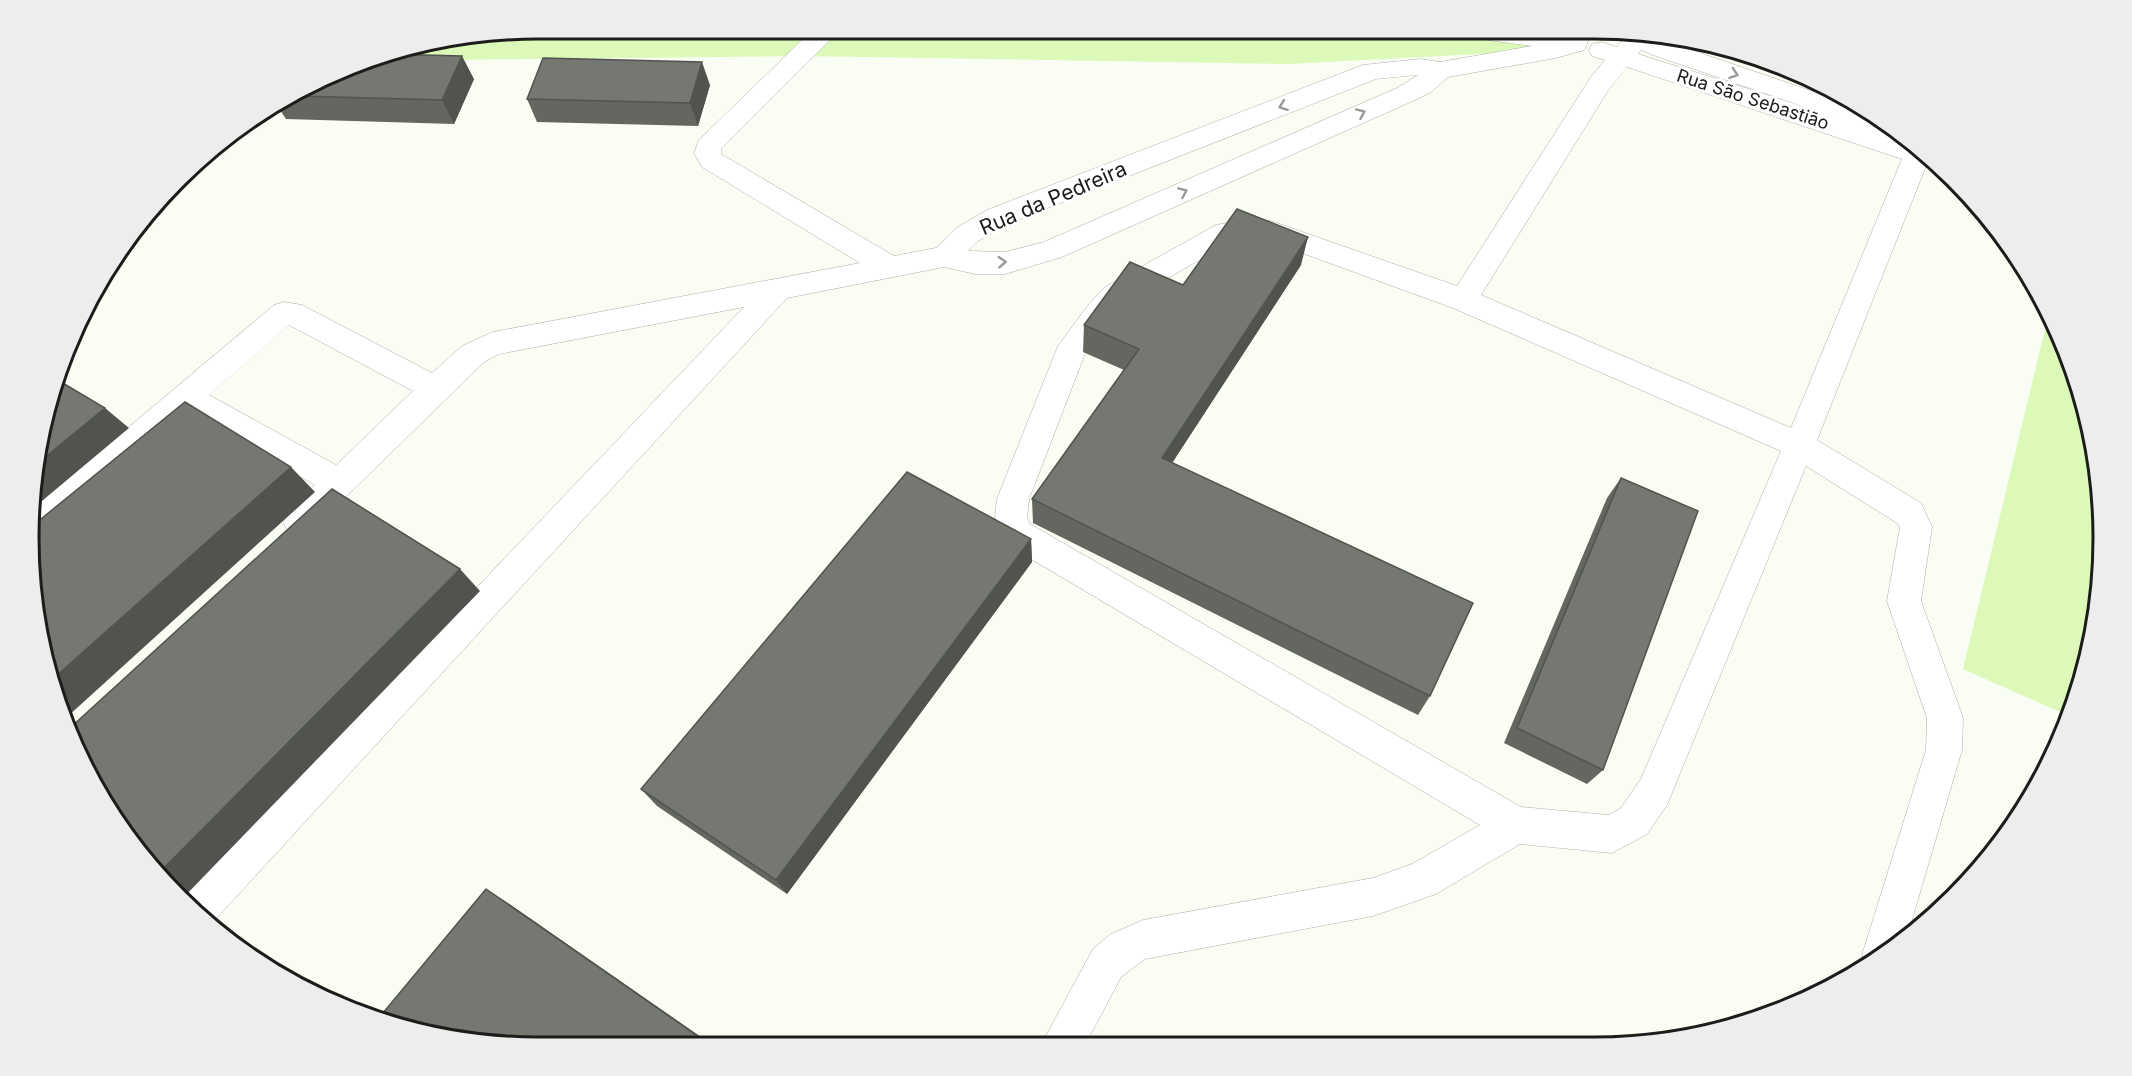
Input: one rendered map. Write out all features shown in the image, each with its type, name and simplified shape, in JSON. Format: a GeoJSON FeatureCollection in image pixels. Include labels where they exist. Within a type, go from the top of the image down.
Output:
{"type":"FeatureCollection","features":[{"type":"Feature","properties":{"kind":"main road"},"geometry":{"type":"LineString","coordinates":[[817,39],[708,146],[707,153],[711,160],[891,268]]}},
{"type":"Feature","properties":{"kind":"main road","name":"Rua da Pedreira"},"geometry":{"type":"LineString","coordinates":[[944,257],[968,234],[997,217],[1372,71],[1419,67],[1440,70],[1556,50],[1575,39]]}},
{"type":"Feature","properties":{"kind":"main road","name":"Rua São Sebastião"},"geometry":{"type":"LineString","coordinates":[[1607,39],[1660,43]]}},
{"type":"Feature","properties":{"kind":"main road"},"geometry":{"type":"LineString","coordinates":[[1463,300],[1626,41]]}},
{"type":"Feature","properties":{"kind":"main road","name":"Rua São Sebastião"},"geometry":{"type":"LineString","coordinates":[[1626,41],[1881,130]]}},
{"type":"Feature","properties":{"kind":"main road","name":"Rua São Sebastião"},"geometry":{"type":"LineString","coordinates":[[1682,47],[1877,127]]}},
{"type":"Feature","properties":{"kind":"main road","name":"Rua da Pedreira"},"geometry":{"type":"LineString","coordinates":[[944,257],[1005,263],[1052,250],[1406,94],[1422,86],[1440,70]]}},
{"type":"Feature","properties":{"kind":"main road"},"geometry":{"type":"LineString","coordinates":[[1886,943],[1944,750],[1946,718],[1904,601],[1916,527],[1909,513],[1898,504],[1799,445],[1463,300],[1271,231],[1251,229],[1226,232],[1115,295],[1073,346],[1013,499],[1011,518],[1016,532],[1516,825],[1612,834],[1634,821],[1654,792],[1799,445],[1899,143]]}},
{"type":"Feature","properties":{"kind":"main road"},"geometry":{"type":"LineString","coordinates":[[279,540],[473,354],[493,344],[944,257]]}},
{"type":"Feature","properties":{"kind":"main road"},"geometry":{"type":"LineString","coordinates":[[200,905],[777,290]]}},
{"type":"Feature","properties":{"kind":"main road"},"geometry":{"type":"LineString","coordinates":[[39,522],[279,316],[292,313],[435,389]]}},
{"type":"Feature","properties":{"kind":"main road"},"geometry":{"type":"LineString","coordinates":[[185,396],[340,483]]}},
{"type":"Feature","properties":{"kind":"main road"},"geometry":{"type":"LineString","coordinates":[[1066,1037],[1107,963],[1125,948],[1143,940],[1373,897],[1422,880],[1516,825]]}},
{"type":"Feature","properties":{"kind":"green space"},"geometry":{"type":"Polygon","coordinates":[[[538,39],[1559,39],[1556,50],[1288,64],[801,56],[393,61],[473,43],[538,39]]]}},
{"type":"Feature","properties":{"kind":"green space"},"geometry":{"type":"Polygon","coordinates":[[[2046,326],[2067,378],[2076,409],[2089,473],[2092,505],[2092,571],[2089,603],[2076,667],[2061,713],[1963,669],[2046,326]]]}},
{"type":"Feature","properties":{"kind":"building"},"geometry":{"type":"Polygon","coordinates":[[[409,56],[462,56],[442,100],[306,96],[347,77],[409,56]]]}},
{"type":"Feature","properties":{"kind":"building"},"geometry":{"type":"Polygon","coordinates":[[[543,58],[702,62],[690,103],[527,99],[543,58]]]}},
{"type":"Feature","properties":{"kind":"building"},"geometry":{"type":"Polygon","coordinates":[[[1237,209],[1308,237],[1162,458],[1473,603],[1430,696],[1032,499],[1139,349],[1084,325],[1130,262],[1183,285],[1237,209]]]}},
{"type":"Feature","properties":{"kind":"building"},"geometry":{"type":"Polygon","coordinates":[[[63,383],[105,408],[46,456],[63,383]]]}},
{"type":"Feature","properties":{"kind":"building"},"geometry":{"type":"Polygon","coordinates":[[[185,402],[291,467],[58,674],[43,603],[40,520],[185,402]]]}},
{"type":"Feature","properties":{"kind":"building"},"geometry":{"type":"Polygon","coordinates":[[[907,472],[1031,539],[776,880],[641,789],[907,472]]]}},
{"type":"Feature","properties":{"kind":"building"},"geometry":{"type":"Polygon","coordinates":[[[1621,478],[1698,511],[1603,770],[1517,728],[1621,478]]]}},
{"type":"Feature","properties":{"kind":"building"},"geometry":{"type":"Polygon","coordinates":[[[332,489],[460,569],[164,868],[142,842],[106,788],[90,759],[75,724],[332,489]]]}},
{"type":"Feature","properties":{"kind":"building"},"geometry":{"type":"Polygon","coordinates":[[[486,889],[699,1037],[505,1036],[441,1027],[383,1013],[486,889]]]}}]}
